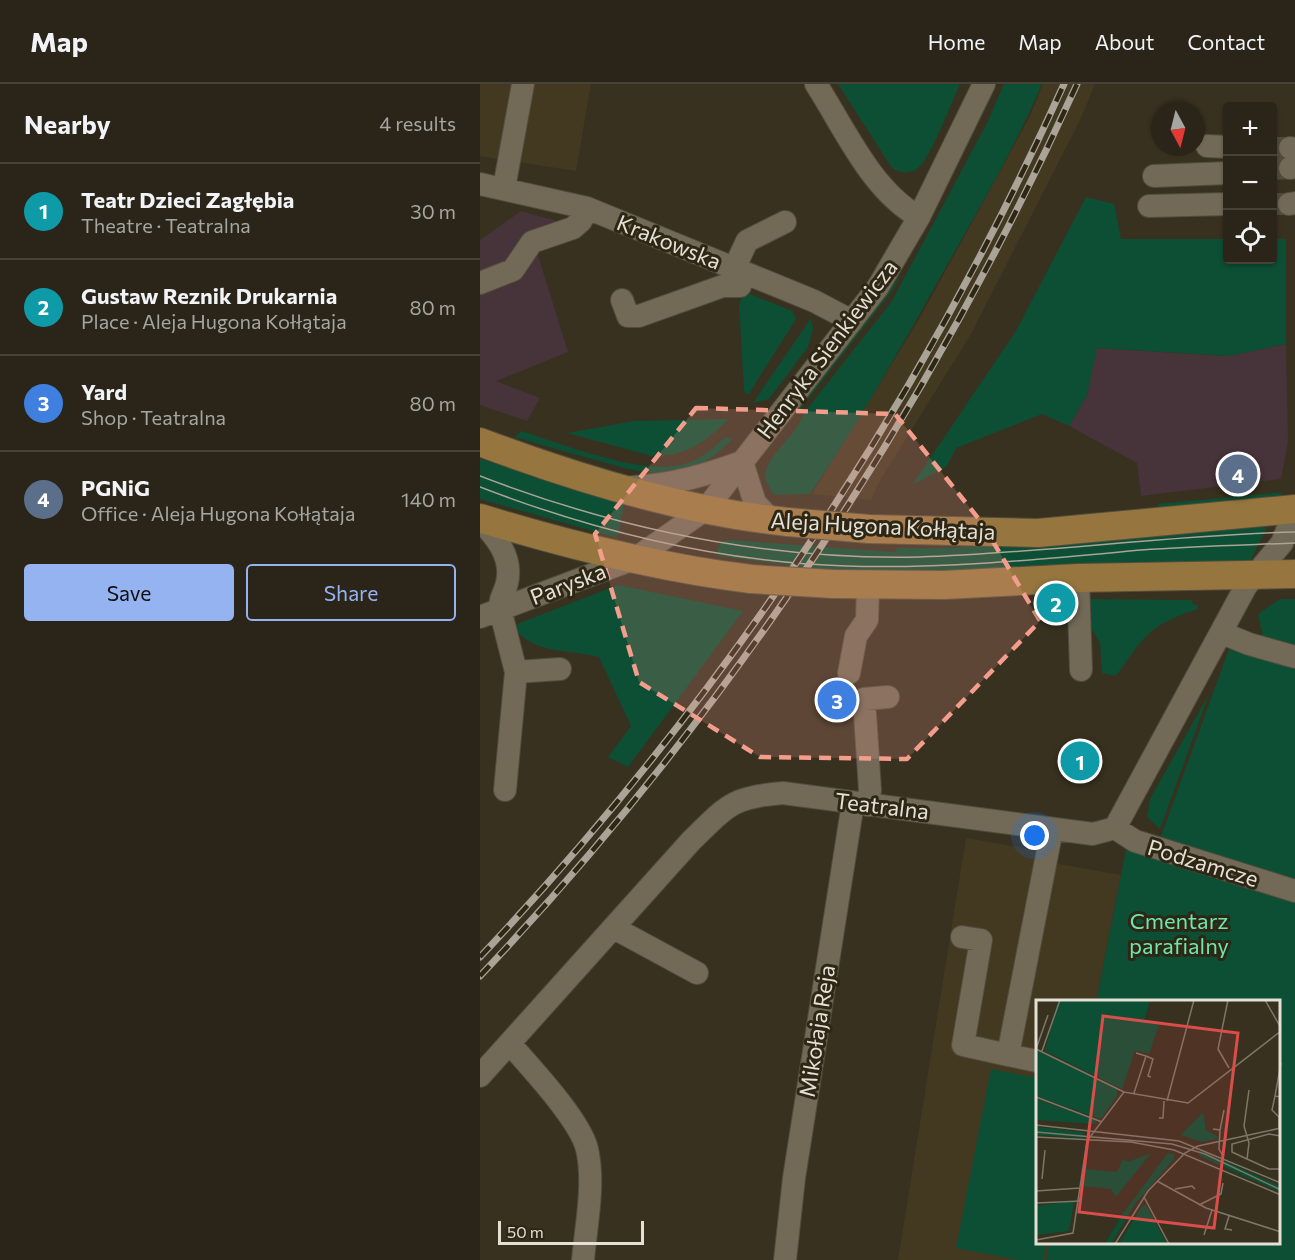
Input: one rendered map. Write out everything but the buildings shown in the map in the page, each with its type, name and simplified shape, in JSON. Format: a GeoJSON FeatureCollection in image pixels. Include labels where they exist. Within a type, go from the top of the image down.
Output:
{"type":"FeatureCollection","features":[{"type":"Feature","properties":{"kind":"main road","name":"Aleja Hugona Kołłątaja"},"geometry":{"type":"LineString","coordinates":[[480,442],[620,487],[706,509],[780,521],[869,529],[1038,533],[1295,510]]}},
{"type":"Feature","properties":{"kind":"main road"},"geometry":{"type":"LineString","coordinates":[[480,519],[636,558],[708,573],[752,579],[868,586],[944,585],[1078,578],[1295,574]]}},
{"type":"Feature","properties":{"kind":"street"},"geometry":{"type":"LineString","coordinates":[[504,188],[523,84]]}},
{"type":"Feature","properties":{"kind":"street"},"geometry":{"type":"LineString","coordinates":[[816,84],[879,182],[900,207],[919,217]]}},
{"type":"Feature","properties":{"kind":"street","name":"Henryka Sienkiewicza"},"geometry":{"type":"LineString","coordinates":[[636,558],[706,509],[878,287],[919,217],[984,84]]}},
{"type":"Feature","properties":{"kind":"street"},"geometry":{"type":"LineString","coordinates":[[1154,176],[1223,173]]}},
{"type":"Feature","properties":{"kind":"street","name":"Krakowska"},"geometry":{"type":"LineString","coordinates":[[480,184],[587,208],[740,277],[814,301],[852,321]]}},
{"type":"Feature","properties":{"kind":"street"},"geometry":{"type":"LineString","coordinates":[[1149,206],[1223,204]]}},
{"type":"Feature","properties":{"kind":"street"},"geometry":{"type":"LineString","coordinates":[[480,284],[513,270],[532,242],[573,228],[581,221],[587,208]]}},
{"type":"Feature","properties":{"kind":"street"},"geometry":{"type":"LineString","coordinates":[[701,305],[738,291],[747,241],[786,222]]}},
{"type":"Feature","properties":{"kind":"street"},"geometry":{"type":"LineString","coordinates":[[622,300],[628,316],[639,316],[723,286],[740,277]]}},
{"type":"Feature","properties":{"kind":"street"},"geometry":{"type":"LineString","coordinates":[[620,487],[660,485],[680,481],[742,462],[755,503],[780,521]]}},
{"type":"Feature","properties":{"kind":"street"},"geometry":{"type":"LineString","coordinates":[[1115,828],[1253,575],[1282,543],[1295,510]]}},
{"type":"Feature","properties":{"kind":"street","name":"Paryska"},"geometry":{"type":"LineString","coordinates":[[480,519],[495,535],[506,557],[509,572],[499,601],[490,613]]}},
{"type":"Feature","properties":{"kind":"street","name":"Paryska"},"geometry":{"type":"LineString","coordinates":[[490,613],[636,558]]}},
{"type":"Feature","properties":{"kind":"street"},"geometry":{"type":"LineString","coordinates":[[1078,578],[1081,670]]}},
{"type":"Feature","properties":{"kind":"street"},"geometry":{"type":"LineString","coordinates":[[849,673],[856,636],[867,620],[868,586]]}},
{"type":"Feature","properties":{"kind":"street"},"geometry":{"type":"LineString","coordinates":[[490,613],[516,672],[505,790]]}},
{"type":"Feature","properties":{"kind":"street"},"geometry":{"type":"LineString","coordinates":[[1222,633],[1295,657]]}},
{"type":"Feature","properties":{"kind":"street"},"geometry":{"type":"LineString","coordinates":[[516,672],[560,669]]}},
{"type":"Feature","properties":{"kind":"street","name":"Mikołaja Reja"},"geometry":{"type":"LineString","coordinates":[[785,1260],[794,1178],[860,804],[870,790],[864,699],[888,697]]}},
{"type":"Feature","properties":{"kind":"street","name":"Teatralna"},"geometry":{"type":"LineString","coordinates":[[480,1076],[691,841],[727,806],[755,795],[783,793],[1093,834],[1115,828]]}},
{"type":"Feature","properties":{"kind":"street","name":"Podzamcze"},"geometry":{"type":"LineString","coordinates":[[1115,828],[1135,841],[1295,891]]}},
{"type":"Feature","properties":{"kind":"street"},"geometry":{"type":"LineString","coordinates":[[1008,1055],[1052,830]]}},
{"type":"Feature","properties":{"kind":"street"},"geometry":{"type":"LineString","coordinates":[[614,928],[697,973]]}},
{"type":"Feature","properties":{"kind":"street"},"geometry":{"type":"LineString","coordinates":[[962,937],[981,940],[963,1045],[1036,1061]]}},
{"type":"Feature","properties":{"kind":"street"},"geometry":{"type":"LineString","coordinates":[[510,1045],[581,1132],[590,1184],[583,1260]]}},
{"type":"Feature","properties":{"kind":"highlighted area"},"geometry":{"type":"Polygon","coordinates":[[[696,408],[895,414],[982,523],[1040,621],[907,759],[760,757],[639,682],[595,534],[696,408]]]}},
{"type":"Feature","properties":{"kind":"shaded area"},"geometry":{"type":"Polygon","coordinates":[[[480,84],[591,84],[576,171],[480,156],[480,84]]]}},
{"type":"Feature","properties":{"kind":"shaded area"},"geometry":{"type":"Polygon","coordinates":[[[1043,84],[1095,84],[1080,120],[971,334],[879,482],[871,500],[812,494],[921,316],[1030,116],[1043,84]]]}},
{"type":"Feature","properties":{"kind":"shaded area"},"geometry":{"type":"Polygon","coordinates":[[[521,211],[586,229],[537,252],[568,352],[496,381],[540,398],[527,421],[480,405],[480,240],[521,211]]]}},
{"type":"Feature","properties":{"kind":"shaded area"},"geometry":{"type":"Polygon","coordinates":[[[1286,344],[1288,442],[1281,479],[1141,496],[1137,463],[1069,426],[1087,395],[1096,348],[1228,356],[1286,344]]]}},
{"type":"Feature","properties":{"kind":"shaded area"},"geometry":{"type":"Polygon","coordinates":[[[966,838],[1036,850],[1036,860],[1121,875],[1096,1000],[1036,1000],[1036,1245],[1049,1245],[1046,1260],[898,1260],[966,838]]]}},
{"type":"Feature","properties":{"kind":"green space"},"geometry":{"type":"Polygon","coordinates":[[[838,84],[960,84],[926,158],[914,171],[907,172],[892,168],[838,84]]]}},
{"type":"Feature","properties":{"kind":"green space"},"geometry":{"type":"Polygon","coordinates":[[[1004,84],[1042,84],[982,204],[878,386],[810,494],[774,495],[765,480],[770,462],[795,430],[804,413],[892,301],[987,123],[1004,84]]]}},
{"type":"Feature","properties":{"kind":"green space"},"geometry":{"type":"Polygon","coordinates":[[[957,165],[895,287],[799,411],[797,410],[901,275],[957,165]]]}},
{"type":"Feature","properties":{"kind":"green space"},"geometry":{"type":"Polygon","coordinates":[[[1086,197],[1114,204],[1121,239],[1223,239],[1223,264],[1277,264],[1277,239],[1286,239],[1286,344],[1229,356],[1097,348],[1087,395],[1069,426],[1042,414],[956,448],[947,466],[912,485],[1016,331],[1086,197]]]}},
{"type":"Feature","properties":{"kind":"green space"},"geometry":{"type":"Polygon","coordinates":[[[745,292],[792,311],[796,319],[748,395],[744,391],[739,304],[745,292]]]}},
{"type":"Feature","properties":{"kind":"green space"},"geometry":{"type":"Polygon","coordinates":[[[811,318],[813,329],[808,347],[769,399],[753,403],[811,318]]]}},
{"type":"Feature","properties":{"kind":"green space"},"geometry":{"type":"Polygon","coordinates":[[[729,419],[703,441],[685,451],[664,456],[652,456],[567,433],[634,421],[729,419]]]}},
{"type":"Feature","properties":{"kind":"green space"},"geometry":{"type":"Polygon","coordinates":[[[521,431],[598,456],[657,467],[689,463],[708,452],[725,437],[732,439],[716,454],[684,471],[652,473],[616,466],[515,437],[521,431]]]}},
{"type":"Feature","properties":{"kind":"green space"},"geometry":{"type":"Polygon","coordinates":[[[480,459],[621,502],[624,504],[618,535],[614,537],[480,499],[480,459]]]}},
{"type":"Feature","properties":{"kind":"green space"},"geometry":{"type":"Polygon","coordinates":[[[1284,492],[1273,499],[1164,512],[1157,504],[1284,492]]]}},
{"type":"Feature","properties":{"kind":"green space"},"geometry":{"type":"Polygon","coordinates":[[[1263,524],[1266,529],[1250,561],[997,572],[816,569],[718,556],[718,547],[722,541],[729,540],[895,552],[897,548],[1035,544],[1263,524]]]}},
{"type":"Feature","properties":{"kind":"green space"},"geometry":{"type":"Polygon","coordinates":[[[618,585],[743,611],[628,767],[608,757],[631,726],[599,657],[541,646],[531,642],[512,626],[618,585]]]}},
{"type":"Feature","properties":{"kind":"green space"},"geometry":{"type":"Polygon","coordinates":[[[1083,599],[1191,600],[1193,604],[1198,605],[1198,609],[1168,621],[1149,634],[1116,676],[1102,673],[1100,643],[1084,615],[1083,599]]]}},
{"type":"Feature","properties":{"kind":"green space"},"geometry":{"type":"Polygon","coordinates":[[[1280,599],[1295,599],[1295,647],[1263,637],[1258,614],[1280,599]]]}},
{"type":"Feature","properties":{"kind":"green space","name":"Cmentarz parafialny"},"geometry":{"type":"Polygon","coordinates":[[[1229,649],[1295,663],[1295,881],[1160,839],[1229,649]]]}},
{"type":"Feature","properties":{"kind":"green space"},"geometry":{"type":"Polygon","coordinates":[[[1209,694],[1160,829],[1147,817],[1150,799],[1209,694]]]}},
{"type":"Feature","properties":{"kind":"green space","name":"Cmentarz parafialny"},"geometry":{"type":"Polygon","coordinates":[[[1127,845],[1295,898],[1295,1260],[1046,1260],[1049,1245],[1280,1245],[1280,1000],[1096,1000],[1127,845]]]}},
{"type":"Feature","properties":{"kind":"green space"},"geometry":{"type":"Polygon","coordinates":[[[991,1069],[1036,1078],[1036,1245],[1046,1245],[1043,1260],[1019,1260],[956,1248],[991,1069]]]}},
{"type":"Feature","properties":{"kind":"tunnel"},"geometry":{"type":"LineString","coordinates":[[1277,148],[1290,148]]}},
{"type":"Feature","properties":{"kind":"tunnel"},"geometry":{"type":"LineString","coordinates":[[1277,169],[1290,168]]}},
{"type":"Feature","properties":{"kind":"tunnel"},"geometry":{"type":"LineString","coordinates":[[1277,204],[1289,204]]}},
{"type":"Feature","properties":{"kind":"tram line"},"geometry":{"type":"LineString","coordinates":[[480,476],[586,512],[695,538],[751,547],[863,557],[966,555],[1295,532]]}},
{"type":"Feature","properties":{"kind":"tram line"},"geometry":{"type":"LineString","coordinates":[[480,487],[569,518],[660,542],[752,558],[799,563],[883,567],[957,565],[1160,549],[1295,543]]}},
{"type":"Feature","properties":{"kind":"railway"},"geometry":{"type":"LineString","coordinates":[[480,957],[569,859],[653,758],[733,653],[808,545],[879,434],[946,320],[1007,203],[1064,84]]}},
{"type":"Feature","properties":{"kind":"railway"},"geometry":{"type":"LineString","coordinates":[[480,976],[571,876],[657,772],[739,665],[816,555],[888,441],[956,325],[1019,206],[1077,84]]}},
{"type":"Feature","properties":{"kind":"place","name":"PGNiG"},"geometry":{"type":"Point","coordinates":[1238,474]}},
{"type":"Feature","properties":{"kind":"place","name":"Gustaw Reznik Drukarnia"},"geometry":{"type":"Point","coordinates":[1056,603]}},
{"type":"Feature","properties":{"kind":"place","name":"Yard"},"geometry":{"type":"Point","coordinates":[837,700]}},
{"type":"Feature","properties":{"kind":"place","name":"Teatr Dzieci Zagłębia"},"geometry":{"type":"Point","coordinates":[1080,761]}}]}
